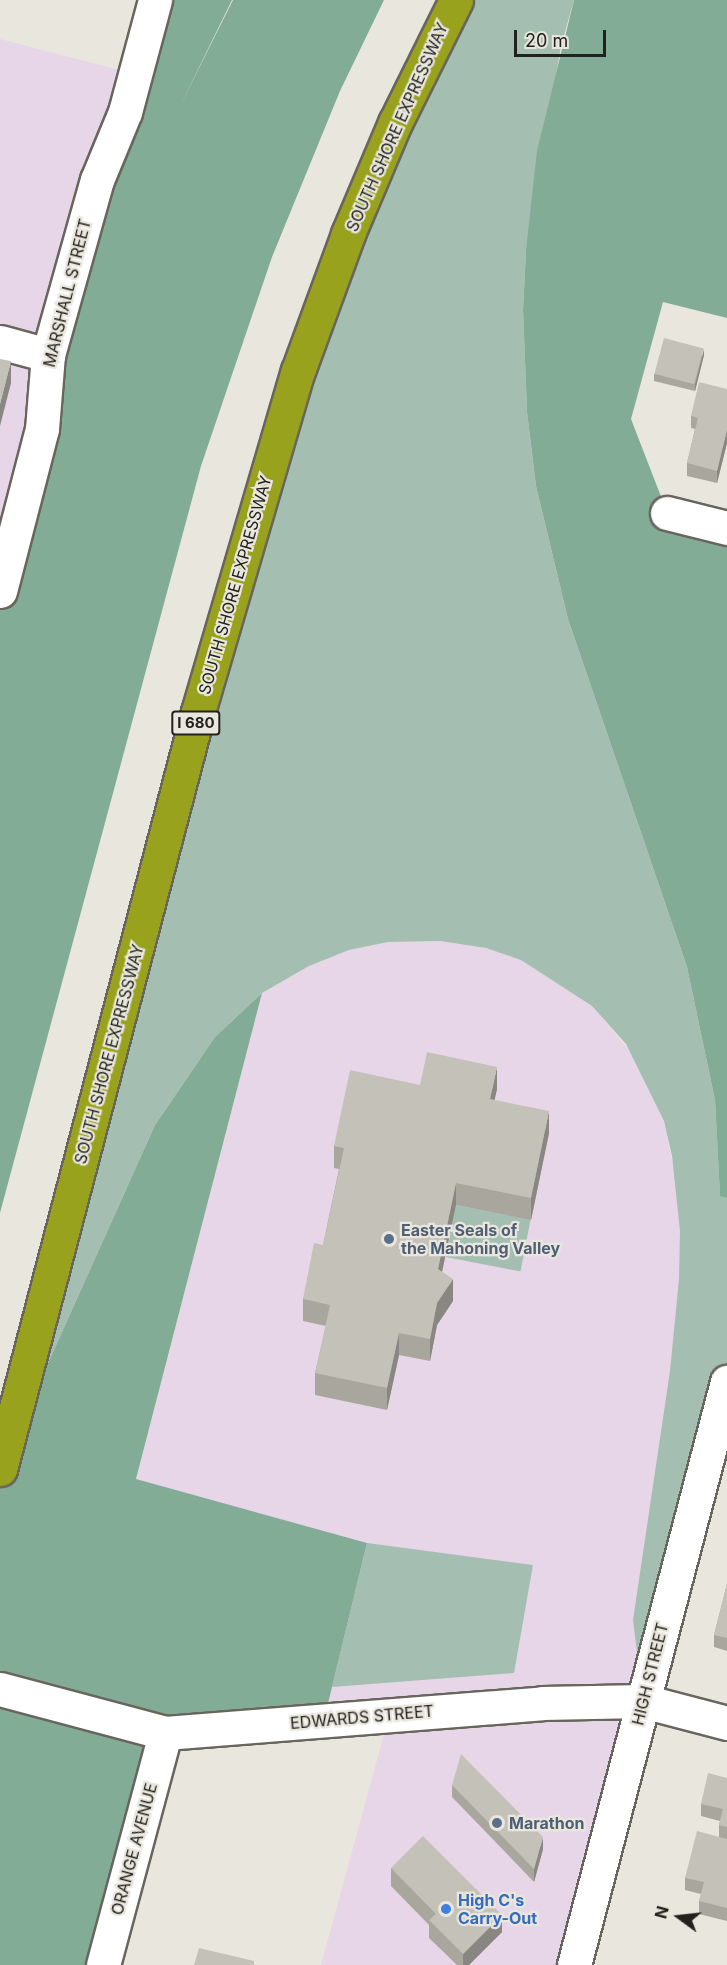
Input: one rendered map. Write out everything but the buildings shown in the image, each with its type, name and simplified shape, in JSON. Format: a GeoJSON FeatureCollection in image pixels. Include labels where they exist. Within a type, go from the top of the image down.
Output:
{"type":"FeatureCollection","features":[{"type":"Feature","properties":{"kind":"highway","name":"SOUTH SHORE EXPRESSWAY"},"geometry":{"type":"LineString","coordinates":[[0,1468],[198,712],[298,371],[348,234],[395,123],[456,0]]}},
{"type":"Feature","properties":{"kind":"street","name":"MARSHALL STREET"},"geometry":{"type":"LineString","coordinates":[[0,591],[42,429],[48,355],[96,180],[125,111],[155,0]]}},
{"type":"Feature","properties":{"kind":"street"},"geometry":{"type":"LineString","coordinates":[[0,342],[48,355]]}},
{"type":"Feature","properties":{"kind":"street"},"geometry":{"type":"LineString","coordinates":[[667,513],[727,528]]}},
{"type":"Feature","properties":{"kind":"street","name":"HIGH STREET"},"geometry":{"type":"LineString","coordinates":[[574,1965],[727,1382]]}},
{"type":"Feature","properties":{"kind":"street","name":"EDWARDS STREET"},"geometry":{"type":"LineString","coordinates":[[0,1689],[165,1733],[542,1703],[643,1701],[727,1723]]}},
{"type":"Feature","properties":{"kind":"street","name":"ORANGE AVENUE"},"geometry":{"type":"LineString","coordinates":[[104,1965],[165,1733]]}},
{"type":"Feature","properties":{"kind":"shaded area"},"geometry":{"type":"Polygon","coordinates":[[[0,39],[135,74],[0,591],[0,39]]]}},
{"type":"Feature","properties":{"kind":"shaded area"},"geometry":{"type":"Polygon","coordinates":[[[440,941],[486,948],[521,960],[592,1006],[638,1061],[664,1121],[677,1185],[727,1198],[727,1382],[574,1965],[321,1965],[389,1716],[324,1720],[367,1543],[136,1480],[262,993],[309,966],[349,950],[388,942],[440,941]]]}},
{"type":"Feature","properties":{"kind":"green space"},"geometry":{"type":"Polygon","coordinates":[[[155,0],[232,0],[180,106],[233,0],[384,0],[340,91],[272,257],[201,466],[0,1213],[0,591],[155,0]]]}},
{"type":"Feature","properties":{"kind":"green space"},"geometry":{"type":"Polygon","coordinates":[[[456,0],[574,0],[561,46],[526,250],[523,310],[527,412],[536,486],[568,619],[687,967],[715,1100],[720,1195],[727,1198],[727,1382],[643,1701],[633,1620],[670,1371],[679,1279],[680,1231],[672,1156],[664,1121],[626,1044],[592,1006],[521,960],[486,948],[440,941],[388,942],[349,950],[309,966],[262,993],[215,1037],[155,1125],[0,1470],[298,371],[456,0]]]}},
{"type":"Feature","properties":{"kind":"green space"},"geometry":{"type":"Polygon","coordinates":[[[574,0],[727,0],[727,318],[663,302],[631,419],[667,512],[727,528],[727,1198],[720,1196],[715,1100],[687,967],[568,619],[536,486],[527,412],[523,310],[526,250],[537,151],[574,0]]]}},
{"type":"Feature","properties":{"kind":"green space"},"geometry":{"type":"Polygon","coordinates":[[[262,993],[136,1479],[367,1543],[324,1720],[165,1733],[103,1965],[0,1965],[0,1470],[155,1125],[215,1037],[262,993]]]}},
{"type":"Feature","properties":{"kind":"green space"},"geometry":{"type":"Polygon","coordinates":[[[456,1205],[531,1220],[520,1272],[446,1257],[456,1205]]]}},
{"type":"Feature","properties":{"kind":"green space"},"geometry":{"type":"Polygon","coordinates":[[[367,1543],[533,1565],[514,1673],[332,1687],[367,1543]]]}},
{"type":"Feature","properties":{"kind":"place","name":"Easter Seals of the Mahoning Valley"},"geometry":{"type":"Point","coordinates":[389,1239]}},
{"type":"Feature","properties":{"kind":"place","name":"Marathon"},"geometry":{"type":"Point","coordinates":[497,1823]}},
{"type":"Feature","properties":{"kind":"place","name":"High C's Carry-Out"},"geometry":{"type":"Point","coordinates":[446,1909]}}]}
